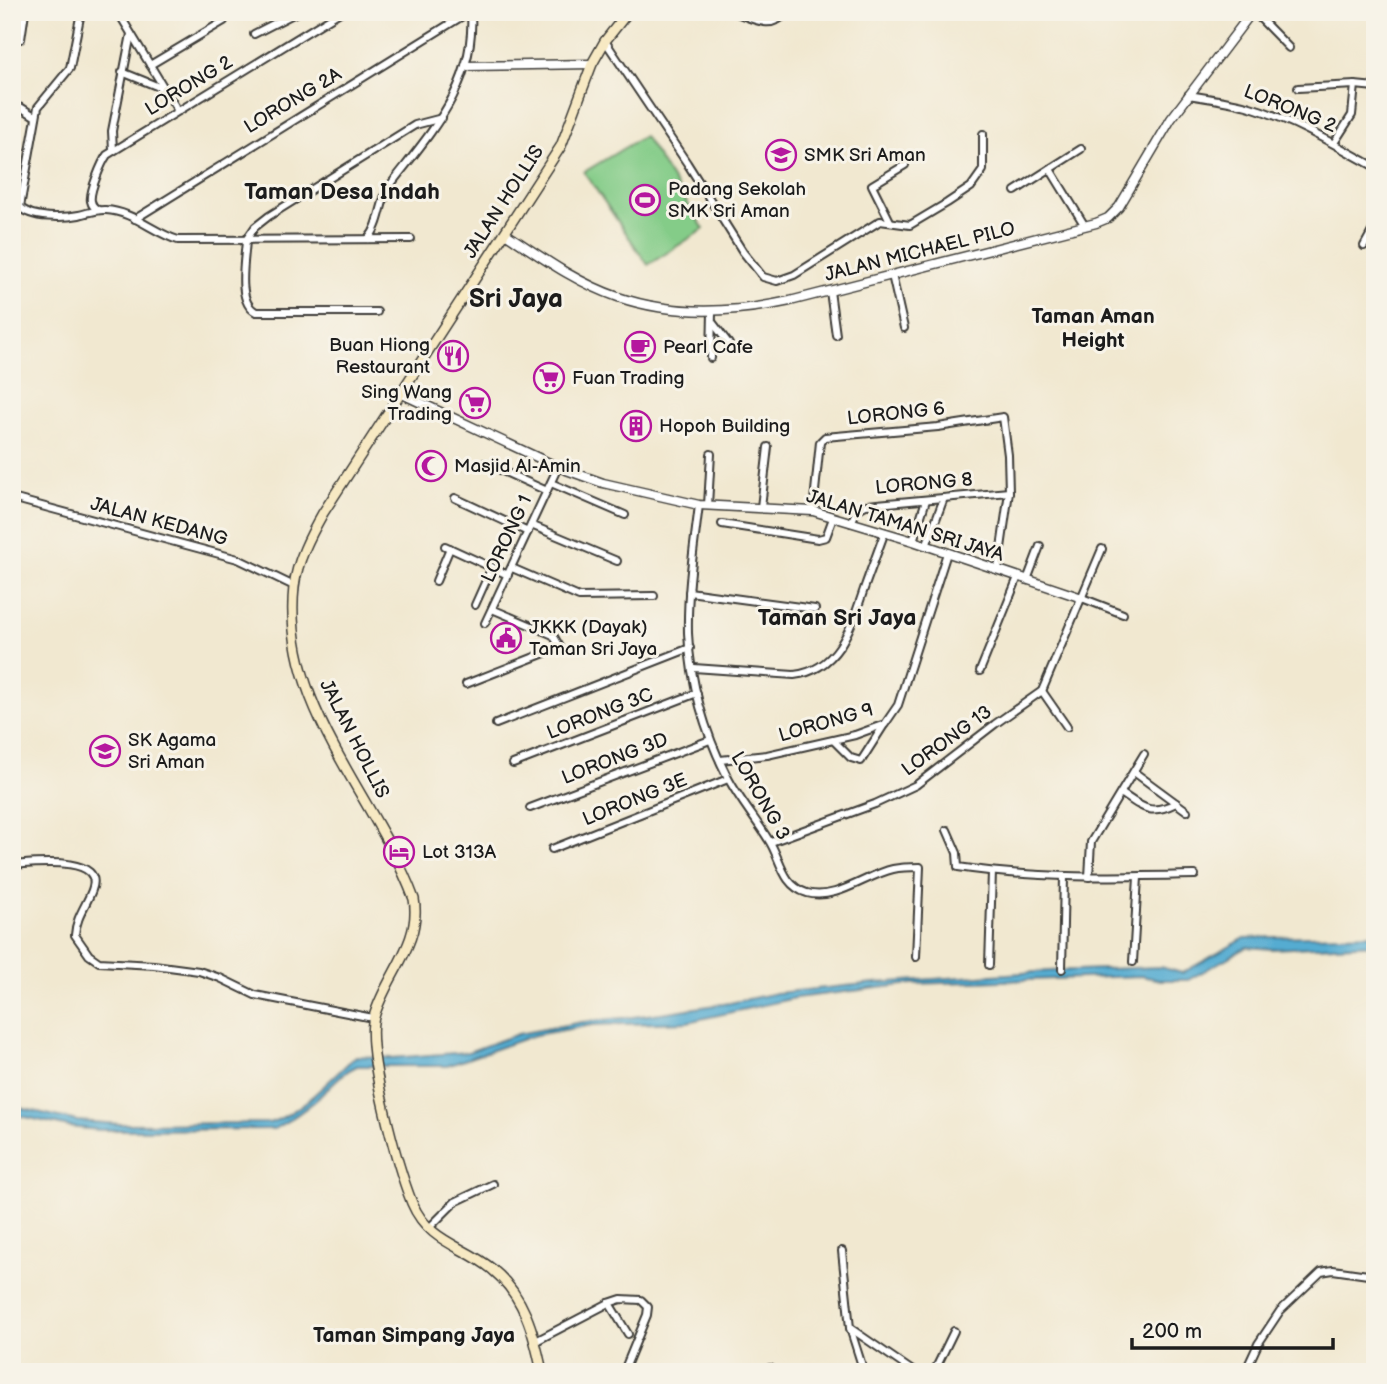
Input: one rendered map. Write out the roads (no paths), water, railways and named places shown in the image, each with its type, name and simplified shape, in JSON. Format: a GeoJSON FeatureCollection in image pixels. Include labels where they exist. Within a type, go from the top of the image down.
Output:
{"type":"FeatureCollection","features":[{"type":"Feature","properties":{"kind":"main road","name":"JALAN HOLLIS"},"geometry":{"type":"LineString","coordinates":[[542,1372],[536,1341],[523,1309],[510,1287],[493,1270],[446,1243],[429,1228],[412,1203],[384,1104],[374,1055],[373,1018],[411,940],[416,911],[410,886],[308,692],[296,637],[294,586],[306,543],[323,513],[561,146],[592,64],[605,41],[628,12]]}},
{"type":"Feature","properties":{"kind":"street"},"geometry":{"type":"LineString","coordinates":[[21,39],[25,12]]}},
{"type":"Feature","properties":{"kind":"street"},"geometry":{"type":"LineString","coordinates":[[81,12],[70,68],[39,103],[20,207],[24,211],[33,214],[76,216],[110,210],[178,240],[411,239]]}},
{"type":"Feature","properties":{"kind":"street"},"geometry":{"type":"LineString","coordinates":[[118,12],[178,111]]}},
{"type":"Feature","properties":{"kind":"street"},"geometry":{"type":"LineString","coordinates":[[254,34],[298,12]]}},
{"type":"Feature","properties":{"kind":"street","name":"LORONG 2"},"geometry":{"type":"LineString","coordinates":[[98,210],[90,197],[103,161],[113,150],[340,12]]}},
{"type":"Feature","properties":{"kind":"street"},"geometry":{"type":"LineString","coordinates":[[368,239],[373,233],[388,188],[453,101],[466,65],[472,31],[470,12]]}},
{"type":"Feature","properties":{"kind":"street","name":"LORONG 2A"},"geometry":{"type":"LineString","coordinates":[[135,219],[470,12]]}},
{"type":"Feature","properties":{"kind":"street"},"geometry":{"type":"LineString","coordinates":[[734,12],[771,24],[787,12]]}},
{"type":"Feature","properties":{"kind":"street"},"geometry":{"type":"LineString","coordinates":[[1253,12],[1289,48]]}},
{"type":"Feature","properties":{"kind":"street","name":"JALAN MICHAEL PILO"},"geometry":{"type":"LineString","coordinates":[[505,233],[554,266],[618,297],[644,304],[712,311],[753,309],[1085,226],[1108,219],[1119,207],[1171,118],[1253,12]]}},
{"type":"Feature","properties":{"kind":"street"},"geometry":{"type":"LineString","coordinates":[[150,65],[224,22]]}},
{"type":"Feature","properties":{"kind":"street"},"geometry":{"type":"LineString","coordinates":[[113,150],[112,131],[131,34]]}},
{"type":"Feature","properties":{"kind":"street"},"geometry":{"type":"LineString","coordinates":[[605,41],[743,252],[769,281],[794,275],[883,220],[905,225],[914,223],[971,187],[983,170],[983,134]]}},
{"type":"Feature","properties":{"kind":"street"},"geometry":{"type":"LineString","coordinates":[[466,65],[592,64]]}},
{"type":"Feature","properties":{"kind":"street"},"geometry":{"type":"LineString","coordinates":[[122,72],[166,90]]}},
{"type":"Feature","properties":{"kind":"street"},"geometry":{"type":"LineString","coordinates":[[1298,89],[1356,85],[1375,87]]}},
{"type":"Feature","properties":{"kind":"street"},"geometry":{"type":"LineString","coordinates":[[1334,143],[1352,115],[1356,85]]}},
{"type":"Feature","properties":{"kind":"street","name":"LORONG 2"},"geometry":{"type":"LineString","coordinates":[[1188,94],[1247,106],[1285,120],[1334,143],[1375,167]]}},
{"type":"Feature","properties":{"kind":"street"},"geometry":{"type":"LineString","coordinates":[[12,106],[22,108],[36,117]]}},
{"type":"Feature","properties":{"kind":"street"},"geometry":{"type":"LineString","coordinates":[[377,312],[251,310],[243,298],[246,240],[255,227],[269,216],[415,125],[442,118]]}},
{"type":"Feature","properties":{"kind":"street"},"geometry":{"type":"LineString","coordinates":[[1015,191],[1082,149]]}},
{"type":"Feature","properties":{"kind":"street"},"geometry":{"type":"LineString","coordinates":[[890,221],[872,185],[905,165]]}},
{"type":"Feature","properties":{"kind":"street"},"geometry":{"type":"LineString","coordinates":[[1050,169],[1085,226]]}},
{"type":"Feature","properties":{"kind":"street"},"geometry":{"type":"LineString","coordinates":[[1364,246],[1375,226]]}},
{"type":"Feature","properties":{"kind":"street"},"geometry":{"type":"LineString","coordinates":[[892,275],[904,328]]}},
{"type":"Feature","properties":{"kind":"street"},"geometry":{"type":"LineString","coordinates":[[830,291],[836,335]]}},
{"type":"Feature","properties":{"kind":"street"},"geometry":{"type":"LineString","coordinates":[[711,358],[712,311]]}},
{"type":"Feature","properties":{"kind":"street"},"geometry":{"type":"LineString","coordinates":[[712,322],[729,344]]}},
{"type":"Feature","properties":{"kind":"street","name":"JALAN TAMAN SRI JAYA"},"geometry":{"type":"LineString","coordinates":[[402,394],[558,467],[621,488],[703,505],[813,511],[913,541],[1082,598]]}},
{"type":"Feature","properties":{"kind":"street","name":"LORONG 6"},"geometry":{"type":"LineString","coordinates":[[813,511],[820,442],[825,437],[938,427],[1003,417],[1009,492]]}},
{"type":"Feature","properties":{"kind":"street"},"geometry":{"type":"LineString","coordinates":[[761,507],[768,447]]}},
{"type":"Feature","properties":{"kind":"street"},"geometry":{"type":"LineString","coordinates":[[703,505],[711,454]]}},
{"type":"Feature","properties":{"kind":"street"},"geometry":{"type":"LineString","coordinates":[[485,463],[547,491]]}},
{"type":"Feature","properties":{"kind":"street","name":"LORONG 1"},"geometry":{"type":"LineString","coordinates":[[485,623],[558,467]]}},
{"type":"Feature","properties":{"kind":"street"},"geometry":{"type":"LineString","coordinates":[[551,483],[625,515]]}},
{"type":"Feature","properties":{"kind":"street"},"geometry":{"type":"LineString","coordinates":[[998,569],[1009,492]]}},
{"type":"Feature","properties":{"kind":"street","name":"LORONG 8"},"geometry":{"type":"LineString","coordinates":[[851,523],[858,510],[866,505],[1009,492]]}},
{"type":"Feature","properties":{"kind":"street","name":"JALAN KEDANG"},"geometry":{"type":"LineString","coordinates":[[12,498],[238,559],[294,586]]}},
{"type":"Feature","properties":{"kind":"street"},"geometry":{"type":"LineString","coordinates":[[455,498],[617,561]]}},
{"type":"Feature","properties":{"kind":"street"},"geometry":{"type":"LineString","coordinates":[[926,546],[944,498]]}},
{"type":"Feature","properties":{"kind":"street"},"geometry":{"type":"LineString","coordinates":[[913,541],[926,500]]}},
{"type":"Feature","properties":{"kind":"street","name":"LORONG 3"},"geometry":{"type":"LineString","coordinates":[[703,505],[689,592],[690,648],[697,693],[710,740],[728,779],[771,842],[785,877],[800,890],[829,893],[895,868],[920,867],[916,957]]}},
{"type":"Feature","properties":{"kind":"street"},"geometry":{"type":"LineString","coordinates":[[722,524],[818,539],[826,537],[833,518]]}},
{"type":"Feature","properties":{"kind":"street"},"geometry":{"type":"LineString","coordinates":[[694,668],[794,675],[807,674],[819,668],[835,653],[851,627],[884,534]]}},
{"type":"Feature","properties":{"kind":"street"},"geometry":{"type":"LineString","coordinates":[[980,671],[1022,578],[1040,546]]}},
{"type":"Feature","properties":{"kind":"street"},"geometry":{"type":"LineString","coordinates":[[436,581],[448,547],[492,567],[579,597],[654,596]]}},
{"type":"Feature","properties":{"kind":"street"},"geometry":{"type":"LineString","coordinates":[[1067,727],[1042,691],[1102,549]]}},
{"type":"Feature","properties":{"kind":"street","name":"LORONG 9"},"geometry":{"type":"LineString","coordinates":[[720,760],[767,755],[834,741],[885,724],[898,705],[947,553]]}},
{"type":"Feature","properties":{"kind":"street"},"geometry":{"type":"LineString","coordinates":[[475,605],[492,567]]}},
{"type":"Feature","properties":{"kind":"street"},"geometry":{"type":"LineString","coordinates":[[689,592],[815,609]]}},
{"type":"Feature","properties":{"kind":"street"},"geometry":{"type":"LineString","coordinates":[[1082,598],[1123,614]]}},
{"type":"Feature","properties":{"kind":"street"},"geometry":{"type":"LineString","coordinates":[[466,684],[558,649],[559,641],[553,635],[492,609]]}},
{"type":"Feature","properties":{"kind":"street"},"geometry":{"type":"LineString","coordinates":[[496,724],[690,648]]}},
{"type":"Feature","properties":{"kind":"street","name":"LORONG 13"},"geometry":{"type":"LineString","coordinates":[[771,842],[875,804],[916,785],[1042,691]]}},
{"type":"Feature","properties":{"kind":"street","name":"LORONG 3C"},"geometry":{"type":"LineString","coordinates":[[513,764],[697,693]]}},
{"type":"Feature","properties":{"kind":"street"},"geometry":{"type":"LineString","coordinates":[[834,741],[851,758],[861,761],[885,724]]}},
{"type":"Feature","properties":{"kind":"street","name":"LORONG 3D"},"geometry":{"type":"LineString","coordinates":[[530,808],[710,740]]}},
{"type":"Feature","properties":{"kind":"street"},"geometry":{"type":"LineString","coordinates":[[1089,877],[1091,842],[1144,754]]}},
{"type":"Feature","properties":{"kind":"street"},"geometry":{"type":"LineString","coordinates":[[1134,772],[1187,811]]}},
{"type":"Feature","properties":{"kind":"street","name":"LORONG 3E"},"geometry":{"type":"LineString","coordinates":[[552,849],[728,779]]}},
{"type":"Feature","properties":{"kind":"street"},"geometry":{"type":"LineString","coordinates":[[1121,793],[1150,810],[1161,810],[1176,803]]}},
{"type":"Feature","properties":{"kind":"street"},"geometry":{"type":"LineString","coordinates":[[947,830],[957,853],[958,867],[1064,877],[1195,875]]}},
{"type":"Feature","properties":{"kind":"street"},"geometry":{"type":"LineString","coordinates":[[12,864],[73,864],[86,868],[94,883],[77,919],[75,935],[89,955],[99,962],[199,971],[255,995],[373,1018]]}},
{"type":"Feature","properties":{"kind":"street"},"geometry":{"type":"LineString","coordinates":[[989,964],[992,872]]}},
{"type":"Feature","properties":{"kind":"street"},"geometry":{"type":"LineString","coordinates":[[1062,969],[1064,877]]}},
{"type":"Feature","properties":{"kind":"street"},"geometry":{"type":"LineString","coordinates":[[1133,962],[1138,877]]}},
{"type":"Feature","properties":{"kind":"street"},"geometry":{"type":"LineString","coordinates":[[429,1228],[455,1202],[493,1184]]}},
{"type":"Feature","properties":{"kind":"street"},"geometry":{"type":"LineString","coordinates":[[842,1251],[850,1328],[864,1372]]}},
{"type":"Feature","properties":{"kind":"street"},"geometry":{"type":"LineString","coordinates":[[1245,1372],[1258,1345],[1280,1311],[1321,1272],[1333,1269],[1375,1276]]}},
{"type":"Feature","properties":{"kind":"street"},"geometry":{"type":"LineString","coordinates":[[536,1341],[609,1303],[621,1299],[644,1301],[648,1307],[626,1366]]}},
{"type":"Feature","properties":{"kind":"street"},"geometry":{"type":"LineString","coordinates":[[609,1303],[628,1334]]}},
{"type":"Feature","properties":{"kind":"street"},"geometry":{"type":"LineString","coordinates":[[850,1328],[914,1372]]}},
{"type":"Feature","properties":{"kind":"street"},"geometry":{"type":"LineString","coordinates":[[934,1372],[954,1331]]}},
{"type":"Feature","properties":{"kind":"street"},"geometry":{"type":"LineString","coordinates":[[762,1372],[768,1368],[776,1372]]}},
{"type":"Feature","properties":{"kind":"water"},"geometry":{"type":"Polygon","coordinates":[[[1375,934],[1375,944],[1272,949],[1247,947],[1188,980],[1160,980],[1142,976],[911,984],[795,998],[687,1022],[592,1025],[535,1035],[447,1066],[357,1066],[340,1077],[305,1109],[274,1129],[99,1130],[69,1127],[12,1114],[12,1106],[77,1121],[120,1124],[269,1123],[304,1103],[356,1056],[391,1058],[468,1052],[518,1034],[582,1022],[730,1003],[776,993],[875,983],[1050,971],[1160,967],[1182,973],[1245,938],[1375,934]]]}},
{"type":"Feature","properties":{"kind":"place","name":"SMK Sri Aman"},"geometry":{"type":"Point","coordinates":[781,155]}},
{"type":"Feature","properties":{"kind":"place","name":"Padang Sekolah SMK Sri Aman"},"geometry":{"type":"Point","coordinates":[645,200]}},
{"type":"Feature","properties":{"kind":"place","name":"Pearl Cafe"},"geometry":{"type":"Point","coordinates":[640,347]}},
{"type":"Feature","properties":{"kind":"place","name":"Buan Hiong Restaurant"},"geometry":{"type":"Point","coordinates":[453,356]}},
{"type":"Feature","properties":{"kind":"place","name":"Fuan Trading"},"geometry":{"type":"Point","coordinates":[549,378]}},
{"type":"Feature","properties":{"kind":"place","name":"Sing Wang Trading"},"geometry":{"type":"Point","coordinates":[475,403]}},
{"type":"Feature","properties":{"kind":"place","name":"Hopoh Building"},"geometry":{"type":"Point","coordinates":[636,426]}},
{"type":"Feature","properties":{"kind":"place","name":"Masjid Al-Amin"},"geometry":{"type":"Point","coordinates":[431,466]}},
{"type":"Feature","properties":{"kind":"place","name":"JKKK (Dayak) Taman Sri Jaya"},"geometry":{"type":"Point","coordinates":[506,638]}},
{"type":"Feature","properties":{"kind":"place","name":"SK Agama Sri Aman"},"geometry":{"type":"Point","coordinates":[105,751]}},
{"type":"Feature","properties":{"kind":"place","name":"Lot 313A"},"geometry":{"type":"Point","coordinates":[399,852]}},
{"type":"Feature","properties":{"kind":"district","name":"Taman Desa Indah"},"geometry":{"type":"Point","coordinates":[342,192]}},
{"type":"Feature","properties":{"kind":"district","name":"Sri Jaya"},"geometry":{"type":"Point","coordinates":[516,299]}},
{"type":"Feature","properties":{"kind":"district","name":"Taman Aman Height"},"geometry":{"type":"Point","coordinates":[1093,328]}},
{"type":"Feature","properties":{"kind":"district","name":"Taman Sri Jaya"},"geometry":{"type":"Point","coordinates":[837,618]}},
{"type":"Feature","properties":{"kind":"district","name":"Taman Simpang Jaya"},"geometry":{"type":"Point","coordinates":[414,1335]}}]}
